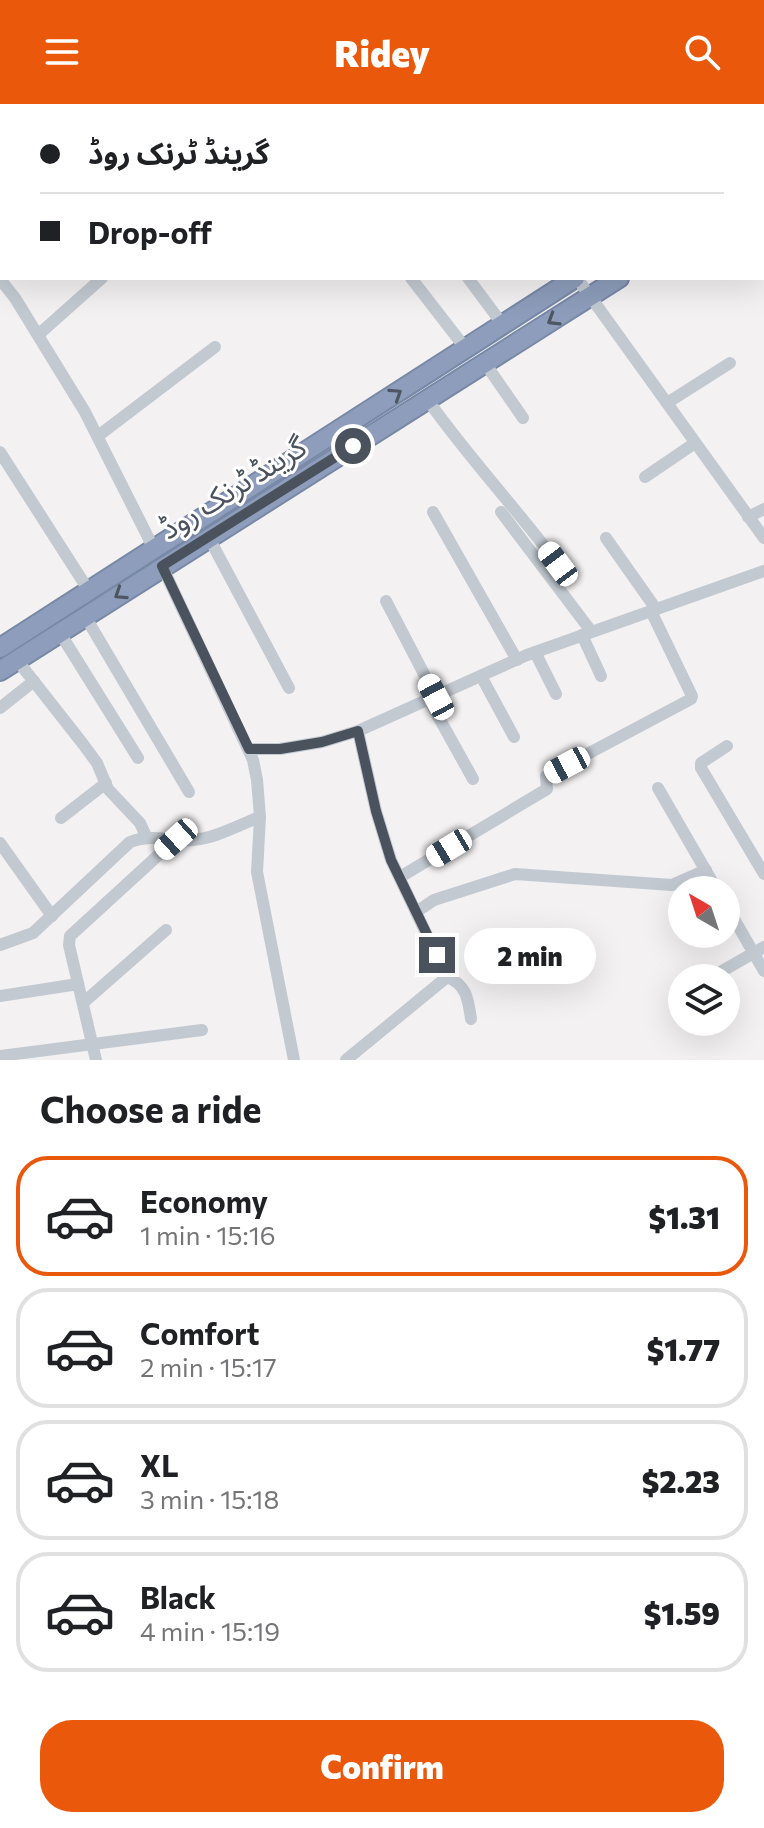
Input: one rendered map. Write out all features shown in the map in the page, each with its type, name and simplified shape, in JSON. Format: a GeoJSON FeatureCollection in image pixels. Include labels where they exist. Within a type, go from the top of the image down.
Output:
{"type":"FeatureCollection","features":[{"type":"Feature","properties":{"kind":"highway","name":"گرینڈ ٹرنک روڈ"},"geometry":{"type":"LineString","coordinates":[[0,648],[569,280]]}},
{"type":"Feature","properties":{"kind":"highway","name":"گرینڈ ٹرنک روڈ"},"geometry":{"type":"LineString","coordinates":[[0,671],[208,536],[616,280]]}},
{"type":"Feature","properties":{"kind":"street"},"geometry":{"type":"LineString","coordinates":[[1,280],[38,335],[98,436],[154,549]]}},
{"type":"Feature","properties":{"kind":"street"},"geometry":{"type":"LineString","coordinates":[[38,335],[100,280]]}},
{"type":"Feature","properties":{"kind":"street"},"geometry":{"type":"LineString","coordinates":[[413,280],[466,349]]}},
{"type":"Feature","properties":{"kind":"street"},"geometry":{"type":"LineString","coordinates":[[469,280],[503,325]]}},
{"type":"Feature","properties":{"kind":"street"},"geometry":{"type":"LineString","coordinates":[[569,280],[591,297],[764,538]]}},
{"type":"Feature","properties":{"kind":"street"},"geometry":{"type":"LineString","coordinates":[[98,436],[215,347]]}},
{"type":"Feature","properties":{"kind":"street"},"geometry":{"type":"LineString","coordinates":[[485,363],[523,418]]}},
{"type":"Feature","properties":{"kind":"street"},"geometry":{"type":"LineString","coordinates":[[667,403],[730,363]]}},
{"type":"Feature","properties":{"kind":"street"},"geometry":{"type":"LineString","coordinates":[[427,399],[465,452],[521,515],[558,564]]}},
{"type":"Feature","properties":{"kind":"street"},"geometry":{"type":"LineString","coordinates":[[645,477],[695,443]]}},
{"type":"Feature","properties":{"kind":"street"},"geometry":{"type":"LineString","coordinates":[[0,452],[89,591]]}},
{"type":"Feature","properties":{"kind":"street"},"geometry":{"type":"LineString","coordinates":[[748,517],[764,509]]}},
{"type":"Feature","properties":{"kind":"street"},"geometry":{"type":"LineString","coordinates":[[433,512],[517,660]]}},
{"type":"Feature","properties":{"kind":"street"},"geometry":{"type":"LineString","coordinates":[[501,512],[586,633],[601,676]]}},
{"type":"Feature","properties":{"kind":"street"},"geometry":{"type":"LineString","coordinates":[[208,536],[289,688]]}},
{"type":"Feature","properties":{"kind":"street"},"geometry":{"type":"LineString","coordinates":[[400,877],[547,789],[546,776],[691,699],[654,610],[606,538]]}},
{"type":"Feature","properties":{"kind":"street"},"geometry":{"type":"LineString","coordinates":[[162,566],[249,749],[257,780],[260,817],[257,872],[294,1060]]}},
{"type":"Feature","properties":{"kind":"street"},"geometry":{"type":"LineString","coordinates":[[249,749],[280,749],[322,742],[358,731],[535,652],[764,571]]}},
{"type":"Feature","properties":{"kind":"street"},"geometry":{"type":"LineString","coordinates":[[470,580],[517,660]]}},
{"type":"Feature","properties":{"kind":"street"},"geometry":{"type":"LineString","coordinates":[[386,601],[473,779]]}},
{"type":"Feature","properties":{"kind":"street"},"geometry":{"type":"LineString","coordinates":[[85,616],[189,792]]}},
{"type":"Feature","properties":{"kind":"street"},"geometry":{"type":"LineString","coordinates":[[60,633],[138,758]]}},
{"type":"Feature","properties":{"kind":"street"},"geometry":{"type":"LineString","coordinates":[[535,652],[556,694]]}},
{"type":"Feature","properties":{"kind":"street"},"geometry":{"type":"LineString","coordinates":[[17,660],[97,763],[106,783],[140,823],[146,836]]}},
{"type":"Feature","properties":{"kind":"street"},"geometry":{"type":"LineString","coordinates":[[481,676],[514,737]]}},
{"type":"Feature","properties":{"kind":"street"},"geometry":{"type":"LineString","coordinates":[[0,708],[34,681]]}},
{"type":"Feature","properties":{"kind":"street"},"geometry":{"type":"LineString","coordinates":[[358,731],[391,860],[447,977],[467,992],[471,1019]]}},
{"type":"Feature","properties":{"kind":"street"},"geometry":{"type":"LineString","coordinates":[[727,746],[701,763],[701,768],[764,874]]}},
{"type":"Feature","properties":{"kind":"street"},"geometry":{"type":"LineString","coordinates":[[61,818],[106,783]]}},
{"type":"Feature","properties":{"kind":"street"},"geometry":{"type":"LineString","coordinates":[[658,788],[709,876]]}},
{"type":"Feature","properties":{"kind":"street"},"geometry":{"type":"LineString","coordinates":[[0,945],[33,933],[130,842],[146,836],[193,840],[260,817]]}},
{"type":"Feature","properties":{"kind":"street"},"geometry":{"type":"LineString","coordinates":[[96,1060],[69,945],[70,936],[176,839]]}},
{"type":"Feature","properties":{"kind":"street"},"geometry":{"type":"LineString","coordinates":[[0,843],[52,916]]}},
{"type":"Feature","properties":{"kind":"street"},"geometry":{"type":"LineString","coordinates":[[416,912],[434,900],[515,874],[672,885],[706,870]]}},
{"type":"Feature","properties":{"kind":"street"},"geometry":{"type":"LineString","coordinates":[[740,924],[759,950],[764,971]]}},
{"type":"Feature","properties":{"kind":"street"},"geometry":{"type":"LineString","coordinates":[[83,1003],[166,930]]}},
{"type":"Feature","properties":{"kind":"street"},"geometry":{"type":"LineString","coordinates":[[734,964],[759,950]]}},
{"type":"Feature","properties":{"kind":"street"},"geometry":{"type":"LineString","coordinates":[[346,1060],[447,977]]}},
{"type":"Feature","properties":{"kind":"street"},"geometry":{"type":"LineString","coordinates":[[0,996],[78,984]]}},
{"type":"Feature","properties":{"kind":"street"},"geometry":{"type":"LineString","coordinates":[[0,1056],[202,1030]]}},
{"type":"Feature","properties":{"kind":"route"},"geometry":{"type":"LineString","coordinates":[[353,446],[162,566],[249,749],[280,749],[322,742],[358,731],[391,860],[437,955]]}}]}
